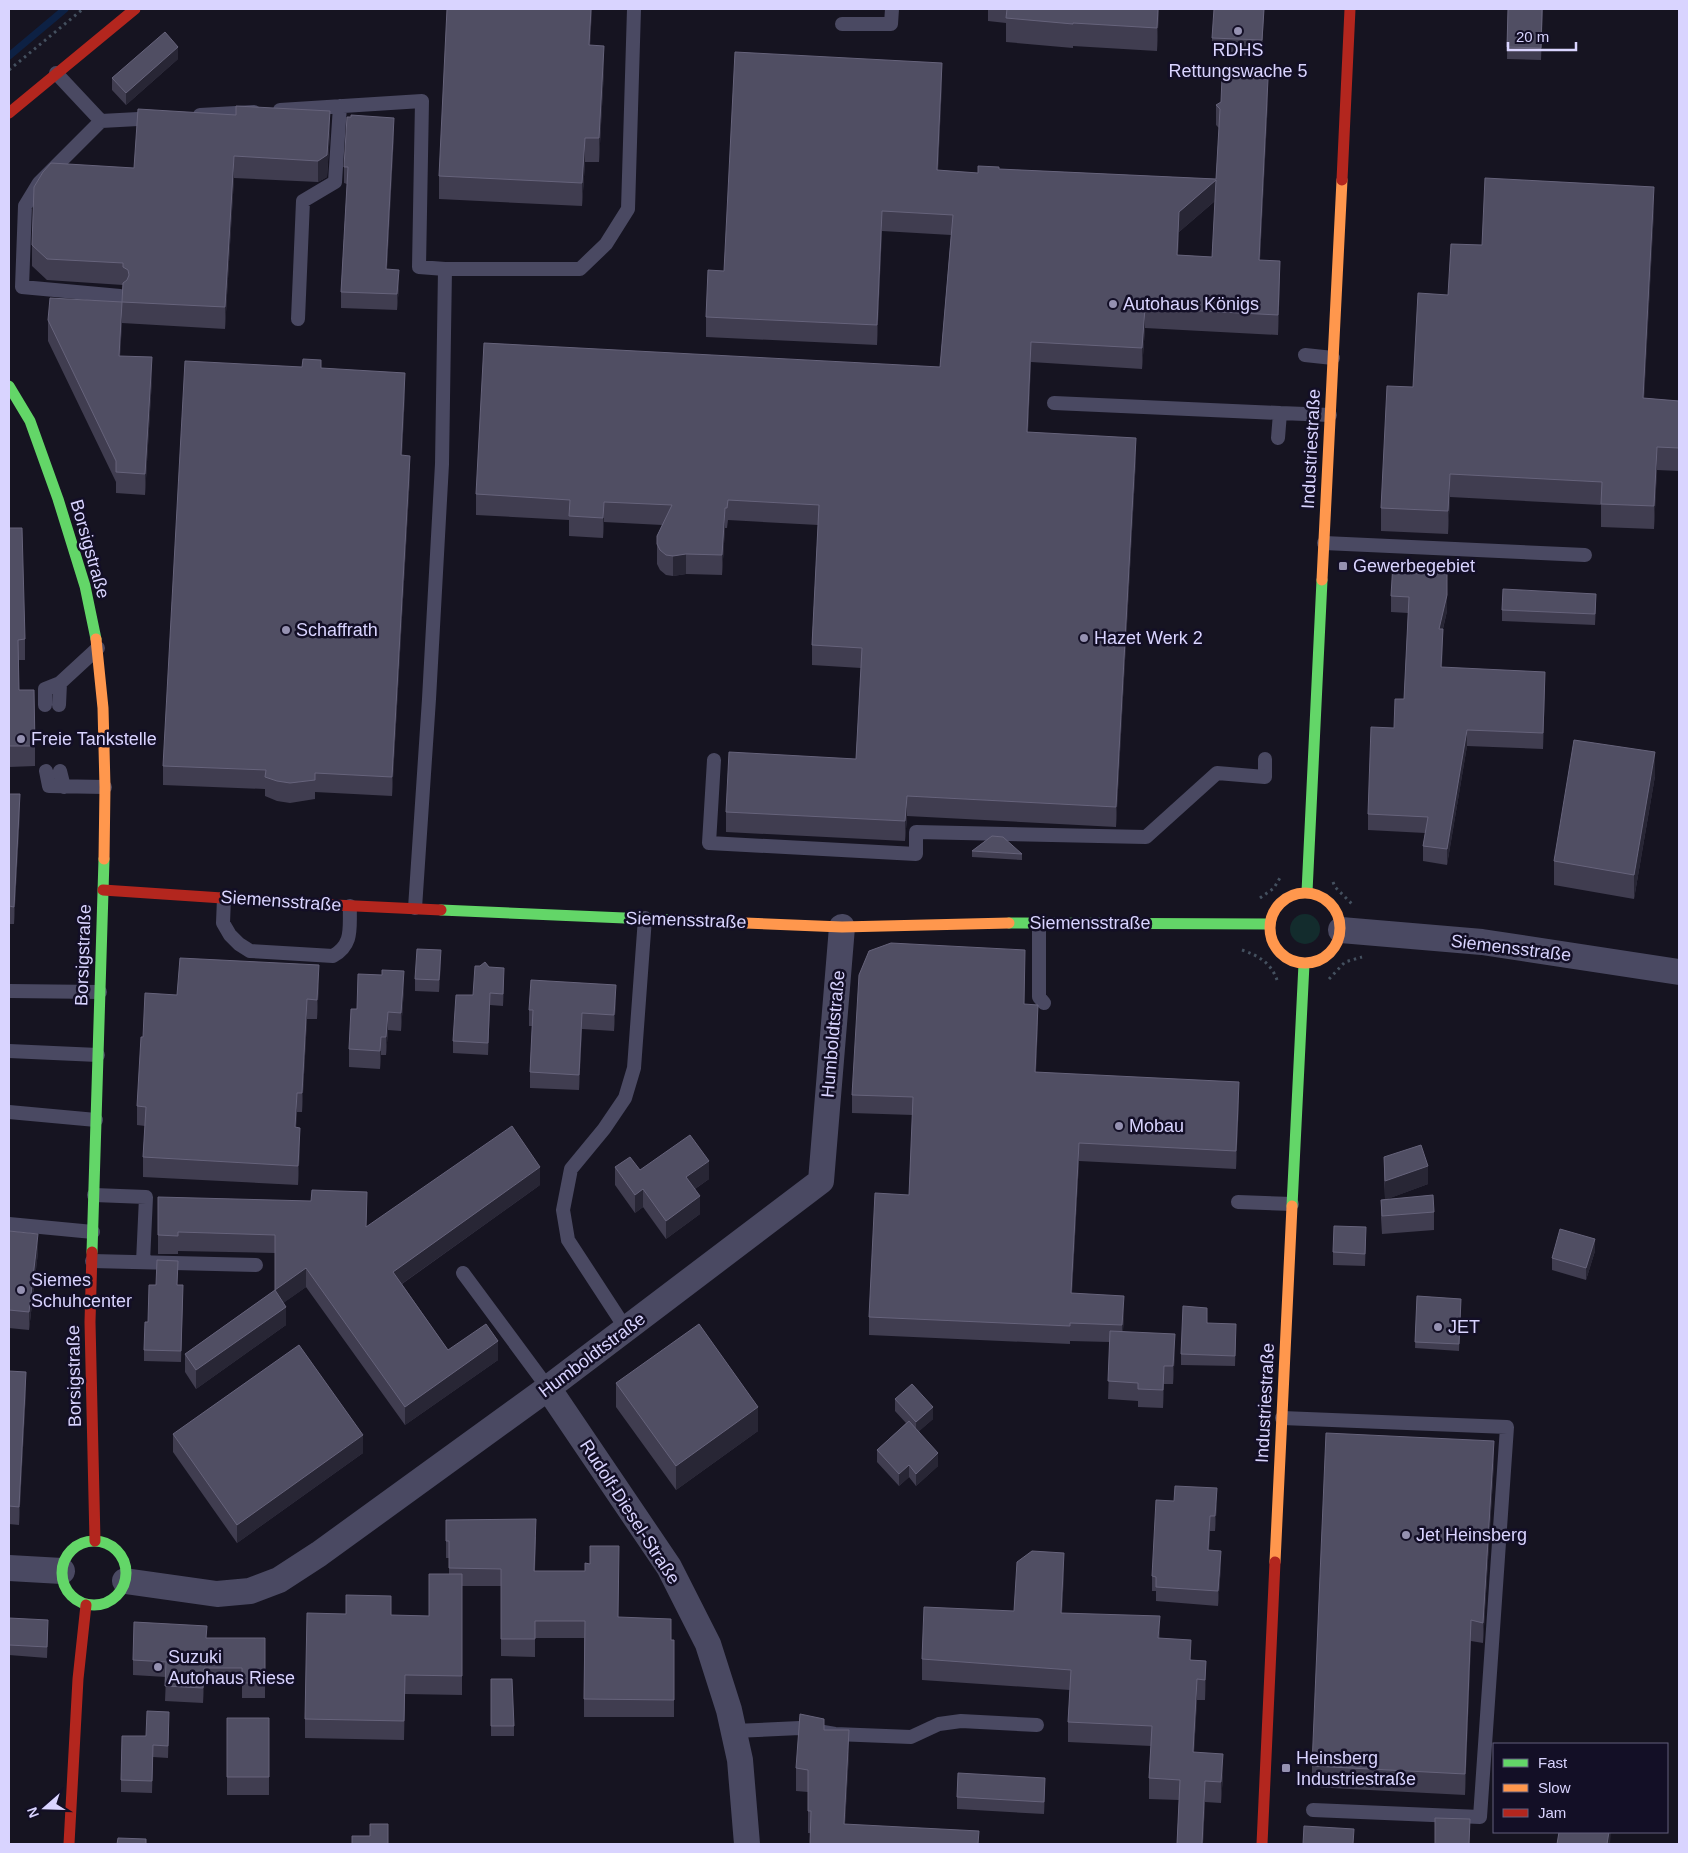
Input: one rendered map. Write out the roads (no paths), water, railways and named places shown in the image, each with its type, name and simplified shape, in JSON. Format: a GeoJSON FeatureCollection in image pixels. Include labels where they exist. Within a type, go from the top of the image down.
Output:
{"type":"FeatureCollection","features":[{"type":"Feature","properties":{"kind":"street"},"geometry":{"type":"LineString","coordinates":[[9,113],[135,9]]}},
{"type":"Feature","properties":{"kind":"street","name":"Industriestraße"},"geometry":{"type":"LineString","coordinates":[[1307,892],[1350,9]]}},
{"type":"Feature","properties":{"kind":"street","name":"Borsigstraße"},"geometry":{"type":"LineString","coordinates":[[9,386],[30,421],[58,499],[85,586],[98,648],[103,708],[105,787],[90,1322],[95,1541]]}},
{"type":"Feature","properties":{"kind":"street","name":"Siemensstraße"},"geometry":{"type":"LineString","coordinates":[[102,890],[350,906],[842,927],[1039,923],[1269,924]]}},
{"type":"Feature","properties":{"kind":"street"},"geometry":{"type":"LineString","coordinates":[[1307,892],[1325,898],[1338,912],[1341,930],[1336,948],[1322,960],[1304,964],[1286,958],[1279,951],[1273,944],[1269,924],[1276,907],[1289,895],[1307,892]]}},
{"type":"Feature","properties":{"kind":"street","name":"Humboldtstraße"},"geometry":{"type":"LineString","coordinates":[[125,1581],[217,1594],[250,1591],[279,1580],[319,1554],[548,1388],[821,1181],[842,927]]}},
{"type":"Feature","properties":{"kind":"street","name":"Siemensstraße"},"geometry":{"type":"LineString","coordinates":[[1341,930],[1482,942],[1679,972]]}},
{"type":"Feature","properties":{"kind":"street","name":"Industriestraße"},"geometry":{"type":"LineString","coordinates":[[1262,1844],[1304,964]]}},
{"type":"Feature","properties":{"kind":"street","name":"Rudolf-Diesel-Straße"},"geometry":{"type":"LineString","coordinates":[[548,1388],[669,1567],[708,1644],[729,1710],[740,1760],[746,1844]]}},
{"type":"Feature","properties":{"kind":"street"},"geometry":{"type":"LineString","coordinates":[[95,1541],[112,1547],[119,1554],[124,1562],[125,1581],[121,1590],[114,1598],[101,1604],[86,1605],[76,1600],[68,1592],[63,1582],[62,1571],[69,1553],[85,1542],[95,1541]]}},
{"type":"Feature","properties":{"kind":"street"},"geometry":{"type":"LineString","coordinates":[[9,1568],[62,1571]]}},
{"type":"Feature","properties":{"kind":"street"},"geometry":{"type":"LineString","coordinates":[[70,1844],[78,1679],[86,1605]]}},
{"type":"Feature","properties":{"kind":"lane"},"geometry":{"type":"LineString","coordinates":[[190,116],[422,101],[419,268],[580,269],[606,244],[628,209],[634,9]]}},
{"type":"Feature","properties":{"kind":"lane"},"geometry":{"type":"LineString","coordinates":[[842,24],[891,24],[892,9]]}},
{"type":"Feature","properties":{"kind":"lane"},"geometry":{"type":"LineString","coordinates":[[56,73],[100,121]]}},
{"type":"Feature","properties":{"kind":"lane"},"geometry":{"type":"LineString","coordinates":[[298,319],[304,202],[335,182],[340,106]]}},
{"type":"Feature","properties":{"kind":"lane"},"geometry":{"type":"LineString","coordinates":[[120,296],[22,287],[25,206],[39,183],[100,121],[170,117]]}},
{"type":"Feature","properties":{"kind":"lane"},"geometry":{"type":"LineString","coordinates":[[415,908],[442,464],[445,269]]}},
{"type":"Feature","properties":{"kind":"lane"},"geometry":{"type":"LineString","coordinates":[[1305,355],[1333,358]]}},
{"type":"Feature","properties":{"kind":"lane"},"geometry":{"type":"LineString","coordinates":[[1054,404],[1330,415]]}},
{"type":"Feature","properties":{"kind":"lane"},"geometry":{"type":"LineString","coordinates":[[1278,438],[1280,413]]}},
{"type":"Feature","properties":{"kind":"lane"},"geometry":{"type":"LineString","coordinates":[[1324,543],[1585,555]]}},
{"type":"Feature","properties":{"kind":"lane"},"geometry":{"type":"LineString","coordinates":[[45,705],[45,689],[60,683],[98,648]]}},
{"type":"Feature","properties":{"kind":"lane"},"geometry":{"type":"LineString","coordinates":[[59,704],[60,683]]}},
{"type":"Feature","properties":{"kind":"lane"},"geometry":{"type":"LineString","coordinates":[[714,760],[709,843],[916,854],[916,832],[1146,838],[1217,774],[1265,777],[1265,759]]}},
{"type":"Feature","properties":{"kind":"lane"},"geometry":{"type":"LineString","coordinates":[[46,771],[49,786],[105,787]]}},
{"type":"Feature","properties":{"kind":"lane"},"geometry":{"type":"LineString","coordinates":[[60,771],[64,787]]}},
{"type":"Feature","properties":{"kind":"lane"},"geometry":{"type":"LineString","coordinates":[[224,898],[223,923],[230,935],[250,951],[264,952],[333,956],[343,950],[349,939],[350,906]]}},
{"type":"Feature","properties":{"kind":"lane"},"geometry":{"type":"LineString","coordinates":[[626,1329],[568,1240],[563,1210],[571,1169],[625,1098],[634,1068],[645,918]]}},
{"type":"Feature","properties":{"kind":"lane"},"geometry":{"type":"LineString","coordinates":[[1039,923],[1039,997],[1044,1003]]}},
{"type":"Feature","properties":{"kind":"lane"},"geometry":{"type":"LineString","coordinates":[[9,991],[100,992]]}},
{"type":"Feature","properties":{"kind":"lane"},"geometry":{"type":"LineString","coordinates":[[9,1050],[98,1055]]}},
{"type":"Feature","properties":{"kind":"lane"},"geometry":{"type":"LineString","coordinates":[[9,1112],[96,1120]]}},
{"type":"Feature","properties":{"kind":"lane"},"geometry":{"type":"LineString","coordinates":[[94,1195],[146,1197],[143,1262]]}},
{"type":"Feature","properties":{"kind":"lane"},"geometry":{"type":"LineString","coordinates":[[1238,1202],[1292,1204]]}},
{"type":"Feature","properties":{"kind":"lane"},"geometry":{"type":"LineString","coordinates":[[9,1224],[93,1232]]}},
{"type":"Feature","properties":{"kind":"lane"},"geometry":{"type":"LineString","coordinates":[[92,1261],[256,1265]]}},
{"type":"Feature","properties":{"kind":"lane"},"geometry":{"type":"LineString","coordinates":[[463,1273],[548,1388]]}},
{"type":"Feature","properties":{"kind":"lane"},"geometry":{"type":"LineString","coordinates":[[1282,1418],[1507,1426],[1480,1817],[1313,1810]]}},
{"type":"Feature","properties":{"kind":"lane"},"geometry":{"type":"LineString","coordinates":[[734,1731],[800,1728],[835,1734],[911,1737],[939,1724],[961,1721],[1037,1725]]}},
{"type":"Feature","properties":{"kind":"waterway"},"geometry":{"type":"LineString","coordinates":[[9,56],[65,9]]}},
{"type":"Feature","properties":{"kind":"place","name":"RDHS Rettungswache 5"},"geometry":{"type":"Point","coordinates":[1238,31]}},
{"type":"Feature","properties":{"kind":"place","name":"Autohaus Königs"},"geometry":{"type":"Point","coordinates":[1113,304]}},
{"type":"Feature","properties":{"kind":"place","name":"Gewerbegebiet"},"geometry":{"type":"Point","coordinates":[1343,566]}},
{"type":"Feature","properties":{"kind":"place","name":"Schaffrath"},"geometry":{"type":"Point","coordinates":[286,630]}},
{"type":"Feature","properties":{"kind":"place","name":"Hazet Werk 2"},"geometry":{"type":"Point","coordinates":[1084,638]}},
{"type":"Feature","properties":{"kind":"place","name":"Freie Tankstelle"},"geometry":{"type":"Point","coordinates":[21,739]}},
{"type":"Feature","properties":{"kind":"place","name":"Mobau"},"geometry":{"type":"Point","coordinates":[1119,1126]}},
{"type":"Feature","properties":{"kind":"place","name":"Siemes Schuhcenter"},"geometry":{"type":"Point","coordinates":[21,1290]}},
{"type":"Feature","properties":{"kind":"place","name":"JET"},"geometry":{"type":"Point","coordinates":[1438,1327]}},
{"type":"Feature","properties":{"kind":"place","name":"Jet Heinsberg"},"geometry":{"type":"Point","coordinates":[1406,1535]}},
{"type":"Feature","properties":{"kind":"place","name":"Suzuki Autohaus Riese"},"geometry":{"type":"Point","coordinates":[158,1667]}},
{"type":"Feature","properties":{"kind":"place","name":"Heinsberg Industriestraße"},"geometry":{"type":"Point","coordinates":[1286,1768]}}]}
